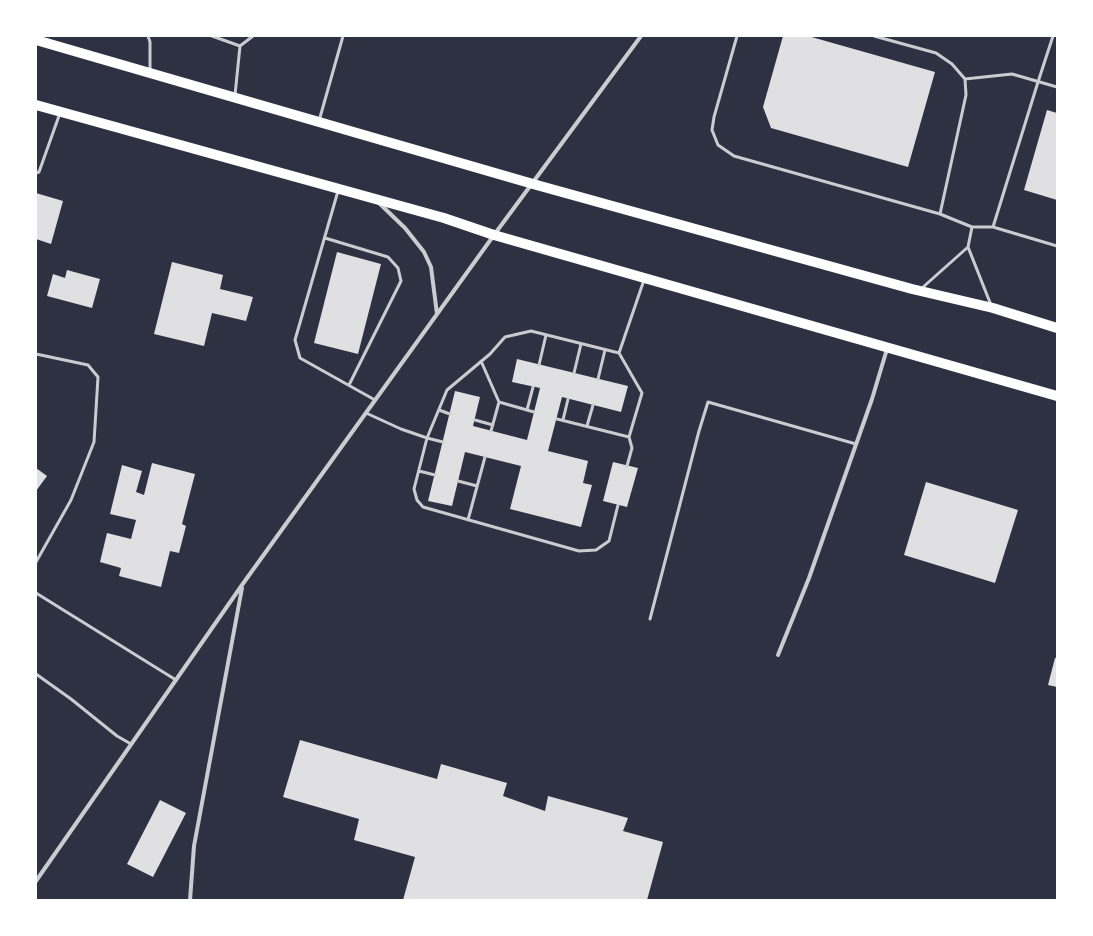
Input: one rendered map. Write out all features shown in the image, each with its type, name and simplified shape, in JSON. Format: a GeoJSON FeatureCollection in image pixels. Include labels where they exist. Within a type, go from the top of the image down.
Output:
{"type":"FeatureCollection","features":[{"type":"Feature","properties":{"kind":"main road"},"geometry":{"type":"LineString","coordinates":[[36,40],[533,184],[920,291],[993,308],[1057,328]]}},
{"type":"Feature","properties":{"kind":"main road"},"geometry":{"type":"LineString","coordinates":[[36,104],[444,218],[494,235],[1057,396]]}},
{"type":"Feature","properties":{"kind":"street"},"geometry":{"type":"LineString","coordinates":[[36,881],[242,585],[494,235],[641,36]]}},
{"type":"Feature","properties":{"kind":"street"},"geometry":{"type":"LineString","coordinates":[[376,199],[405,228],[424,252],[431,266],[437,315]]}},
{"type":"Feature","properties":{"kind":"street"},"geometry":{"type":"LineString","coordinates":[[778,655],[809,578],[872,399],[887,348]]}},
{"type":"Feature","properties":{"kind":"street"},"geometry":{"type":"LineString","coordinates":[[190,900],[194,846],[242,585]]}},
{"type":"Feature","properties":{"kind":"lane"},"geometry":{"type":"LineString","coordinates":[[148,36],[150,42],[150,73]]}},
{"type":"Feature","properties":{"kind":"lane"},"geometry":{"type":"LineString","coordinates":[[212,36],[240,46]]}},
{"type":"Feature","properties":{"kind":"lane"},"geometry":{"type":"LineString","coordinates":[[234,97],[240,46],[253,36]]}},
{"type":"Feature","properties":{"kind":"lane"},"geometry":{"type":"LineString","coordinates":[[318,121],[343,36]]}},
{"type":"Feature","properties":{"kind":"lane"},"geometry":{"type":"LineString","coordinates":[[737,36],[714,117],[712,130],[718,145],[734,156],[940,214],[972,227],[993,227],[1057,246]]}},
{"type":"Feature","properties":{"kind":"lane"},"geometry":{"type":"LineString","coordinates":[[874,36],[936,53],[952,64],[965,79],[966,95],[940,214]]}},
{"type":"Feature","properties":{"kind":"lane"},"geometry":{"type":"LineString","coordinates":[[993,227],[1038,82],[1054,36]]}},
{"type":"Feature","properties":{"kind":"lane"},"geometry":{"type":"LineString","coordinates":[[965,79],[1012,74],[1057,87]]}},
{"type":"Feature","properties":{"kind":"lane"},"geometry":{"type":"LineString","coordinates":[[36,173],[39,172],[60,111]]}},
{"type":"Feature","properties":{"kind":"lane"},"geometry":{"type":"LineString","coordinates":[[339,189],[296,340],[300,358],[375,400]]}},
{"type":"Feature","properties":{"kind":"lane"},"geometry":{"type":"LineString","coordinates":[[972,227],[968,247],[993,308]]}},
{"type":"Feature","properties":{"kind":"lane"},"geometry":{"type":"LineString","coordinates":[[325,238],[388,257],[398,268],[401,281],[349,386]]}},
{"type":"Feature","properties":{"kind":"lane"},"geometry":{"type":"LineString","coordinates":[[920,291],[968,247]]}},
{"type":"Feature","properties":{"kind":"lane"},"geometry":{"type":"LineString","coordinates":[[619,353],[645,278]]}},
{"type":"Feature","properties":{"kind":"lane"},"geometry":{"type":"LineString","coordinates":[[618,505],[609,542],[596,550],[578,551],[423,507],[417,500],[414,490],[427,438],[447,390],[506,337],[531,331],[619,353],[642,393],[629,437],[632,448],[628,466]]}},
{"type":"Feature","properties":{"kind":"lane"},"geometry":{"type":"LineString","coordinates":[[539,365],[546,335]]}},
{"type":"Feature","properties":{"kind":"lane"},"geometry":{"type":"LineString","coordinates":[[574,373],[581,344]]}},
{"type":"Feature","properties":{"kind":"lane"},"geometry":{"type":"LineString","coordinates":[[598,379],[605,350]]}},
{"type":"Feature","properties":{"kind":"lane"},"geometry":{"type":"LineString","coordinates":[[36,354],[88,365],[98,377],[94,442],[71,500],[36,562]]}},
{"type":"Feature","properties":{"kind":"lane"},"geometry":{"type":"LineString","coordinates":[[481,361],[499,402],[491,431]]}},
{"type":"Feature","properties":{"kind":"lane"},"geometry":{"type":"LineString","coordinates":[[527,410],[533,387]]}},
{"type":"Feature","properties":{"kind":"lane"},"geometry":{"type":"LineString","coordinates":[[564,420],[568,399]]}},
{"type":"Feature","properties":{"kind":"lane"},"geometry":{"type":"LineString","coordinates":[[499,402],[534,412]]}},
{"type":"Feature","properties":{"kind":"lane"},"geometry":{"type":"LineString","coordinates":[[650,619],[699,431],[708,402],[856,444]]}},
{"type":"Feature","properties":{"kind":"lane"},"geometry":{"type":"LineString","coordinates":[[587,426],[593,405]]}},
{"type":"Feature","properties":{"kind":"lane"},"geometry":{"type":"LineString","coordinates":[[439,410],[450,414]]}},
{"type":"Feature","properties":{"kind":"lane"},"geometry":{"type":"LineString","coordinates":[[366,413],[401,429],[443,442]]}},
{"type":"Feature","properties":{"kind":"lane"},"geometry":{"type":"LineString","coordinates":[[557,418],[629,437]]}},
{"type":"Feature","properties":{"kind":"lane"},"geometry":{"type":"LineString","coordinates":[[475,420],[493,425]]}},
{"type":"Feature","properties":{"kind":"lane"},"geometry":{"type":"LineString","coordinates":[[468,520],[485,457]]}},
{"type":"Feature","properties":{"kind":"lane"},"geometry":{"type":"LineString","coordinates":[[419,471],[435,475]]}},
{"type":"Feature","properties":{"kind":"lane"},"geometry":{"type":"LineString","coordinates":[[458,481],[477,486]]}},
{"type":"Feature","properties":{"kind":"lane"},"geometry":{"type":"LineString","coordinates":[[36,593],[176,680]]}},
{"type":"Feature","properties":{"kind":"lane"},"geometry":{"type":"LineString","coordinates":[[36,674],[71,699],[117,736],[131,744]]}},
{"type":"Feature","properties":{"kind":"building"},"geometry":{"type":"Polygon","coordinates":[[[783,36],[808,36],[935,72],[908,167],[771,128],[763,107],[783,36]]]}},
{"type":"Feature","properties":{"kind":"building"},"geometry":{"type":"Polygon","coordinates":[[[1047,110],[1057,113],[1057,200],[1024,190],[1047,110]]]}},
{"type":"Feature","properties":{"kind":"building"},"geometry":{"type":"Polygon","coordinates":[[[36,193],[63,201],[51,244],[36,239],[36,193]]]}},
{"type":"Feature","properties":{"kind":"building"},"geometry":{"type":"Polygon","coordinates":[[[337,252],[381,264],[358,354],[314,343],[337,252]]]}},
{"type":"Feature","properties":{"kind":"building"},"geometry":{"type":"Polygon","coordinates":[[[172,262],[223,275],[220,289],[253,297],[246,321],[212,313],[204,346],[154,334],[172,262]]]}},
{"type":"Feature","properties":{"kind":"building"},"geometry":{"type":"Polygon","coordinates":[[[67,270],[100,279],[92,308],[47,296],[53,274],[65,278],[67,270]]]}},
{"type":"Feature","properties":{"kind":"building"},"geometry":{"type":"Polygon","coordinates":[[[517,359],[628,386],[621,412],[562,397],[548,451],[588,461],[583,483],[592,485],[581,527],[510,509],[521,466],[465,452],[452,506],[428,501],[455,391],[480,397],[473,426],[527,440],[540,388],[512,382],[517,359]]]}},
{"type":"Feature","properties":{"kind":"building"},"geometry":{"type":"Polygon","coordinates":[[[613,462],[638,468],[627,507],[603,501],[613,462]]]}},
{"type":"Feature","properties":{"kind":"building"},"geometry":{"type":"Polygon","coordinates":[[[152,463],[195,474],[182,524],[186,526],[179,553],[170,551],[161,587],[119,576],[121,568],[100,562],[107,533],[131,539],[136,520],[110,514],[122,465],[142,471],[136,492],[144,495],[152,463]]]}},
{"type":"Feature","properties":{"kind":"building"},"geometry":{"type":"Polygon","coordinates":[[[36,468],[47,476],[36,491],[36,468]]]}},
{"type":"Feature","properties":{"kind":"building"},"geometry":{"type":"Polygon","coordinates":[[[926,482],[1018,510],[995,583],[904,555],[926,482]]]}},
{"type":"Feature","properties":{"kind":"building"},"geometry":{"type":"Polygon","coordinates":[[[1055,658],[1057,658],[1057,687],[1048,685],[1055,658]]]}},
{"type":"Feature","properties":{"kind":"building"},"geometry":{"type":"Polygon","coordinates":[[[300,740],[437,779],[441,764],[507,783],[503,796],[545,811],[548,796],[628,818],[623,831],[663,842],[647,900],[403,900],[415,857],[354,840],[359,819],[283,797],[300,740]]]}},
{"type":"Feature","properties":{"kind":"building"},"geometry":{"type":"Polygon","coordinates":[[[160,800],[186,813],[153,877],[127,864],[160,800]]]}}]}
